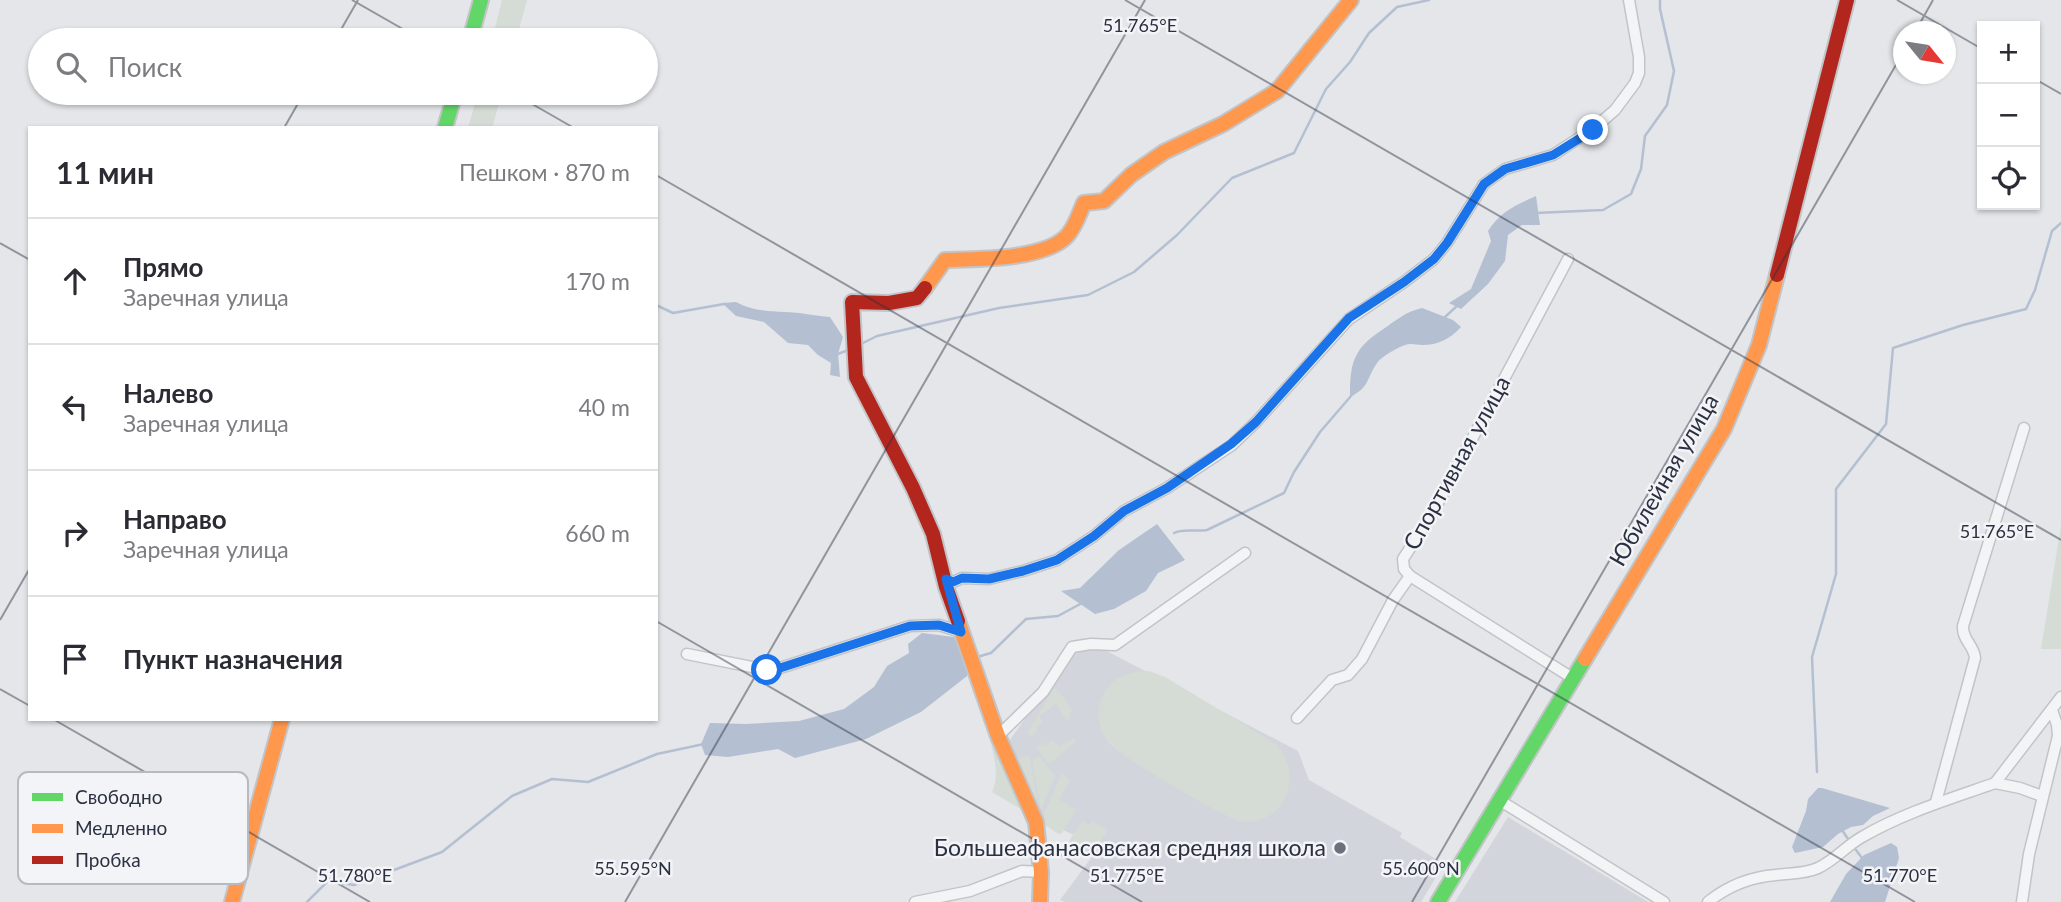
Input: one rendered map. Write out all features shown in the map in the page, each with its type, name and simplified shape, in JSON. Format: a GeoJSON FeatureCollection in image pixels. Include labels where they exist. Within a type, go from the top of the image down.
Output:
{"type":"FeatureCollection","features":[{"type":"Feature","properties":{"kind":"street"},"geometry":{"type":"LineString","coordinates":[[473,28],[481,0]]}},
{"type":"Feature","properties":{"kind":"street"},"geometry":{"type":"LineString","coordinates":[[1040,902],[1041,872],[1036,822],[998,736],[961,632],[933,534],[856,377],[852,302],[889,303],[917,298],[945,260],[985,259],[1038,250],[1066,237],[1084,203],[1104,201],[1131,175],[1164,152],[1223,124],[1277,91],[1351,0]]}},
{"type":"Feature","properties":{"kind":"street"},"geometry":{"type":"LineString","coordinates":[[946,579],[953,582],[962,578],[989,579],[1057,560],[1094,536],[1124,511],[1167,488],[1231,444],[1256,422],[1349,318],[1434,259],[1484,184],[1505,169],[1553,155],[1593,130],[1615,110],[1639,73],[1639,57],[1629,0]]}},
{"type":"Feature","properties":{"kind":"street","name":"Юбилейная улица"},"geometry":{"type":"LineString","coordinates":[[1438,902],[1724,429],[1759,345],[1847,0]]}},
{"type":"Feature","properties":{"kind":"street"},"geometry":{"type":"LineString","coordinates":[[446,126],[452,105]]}},
{"type":"Feature","properties":{"kind":"street","name":"Спортивная улица"},"geometry":{"type":"LineString","coordinates":[[1297,718],[1332,680],[1348,675],[1362,659],[1410,576],[1404,569],[1403,559],[1432,514],[1568,259]]}},
{"type":"Feature","properties":{"kind":"street"},"geometry":{"type":"LineString","coordinates":[[1936,802],[1975,658],[1975,650],[1962,635],[1963,626],[2024,428]]}},
{"type":"Feature","properties":{"kind":"street"},"geometry":{"type":"LineString","coordinates":[[998,736],[1043,692],[1072,647],[1091,644],[1115,645],[1245,553]]}},
{"type":"Feature","properties":{"kind":"street"},"geometry":{"type":"LineString","coordinates":[[1410,576],[1574,679]]}},
{"type":"Feature","properties":{"kind":"street"},"geometry":{"type":"LineString","coordinates":[[687,654],[767,670],[910,626],[939,625],[961,632]]}},
{"type":"Feature","properties":{"kind":"street"},"geometry":{"type":"LineString","coordinates":[[1995,783],[2061,697]]}},
{"type":"Feature","properties":{"kind":"street"},"geometry":{"type":"LineString","coordinates":[[2022,902],[2029,854],[2058,736],[2052,710]]}},
{"type":"Feature","properties":{"kind":"street"},"geometry":{"type":"LineString","coordinates":[[248,843],[281,721]]}},
{"type":"Feature","properties":{"kind":"street"},"geometry":{"type":"LineString","coordinates":[[1940,782],[1951,797]]}},
{"type":"Feature","properties":{"kind":"street"},"geometry":{"type":"LineString","coordinates":[[1708,902],[1736,884],[1817,869],[1861,838],[1936,802],[1995,783],[2042,796]]}},
{"type":"Feature","properties":{"kind":"street"},"geometry":{"type":"LineString","coordinates":[[1499,800],[1664,902]]}},
{"type":"Feature","properties":{"kind":"street"},"geometry":{"type":"LineString","coordinates":[[915,902],[970,891],[1022,871],[1041,872]]}},
{"type":"Feature","properties":{"kind":"street"},"geometry":{"type":"LineString","coordinates":[[232,902],[237,884]]}},
{"type":"Feature","properties":{"kind":"shaded area"},"geometry":{"type":"Polygon","coordinates":[[[502,0],[527,0],[519,28],[495,28],[502,0]]]}},
{"type":"Feature","properties":{"kind":"shaded area"},"geometry":{"type":"Polygon","coordinates":[[[475,105],[499,105],[493,126],[469,126],[475,105]]]}},
{"type":"Feature","properties":{"kind":"shaded area"},"geometry":{"type":"Polygon","coordinates":[[[2061,526],[2061,649],[2041,649],[2061,526]]]}},
{"type":"Feature","properties":{"kind":"shaded area"},"geometry":{"type":"Polygon","coordinates":[[[1082,638],[1298,751],[1309,780],[1402,833],[1400,837],[1444,864],[1421,902],[1060,900],[1100,846],[1044,822],[1007,744],[1082,638]]]}},
{"type":"Feature","properties":{"kind":"shaded area"},"geometry":{"type":"Polygon","coordinates":[[[1149,671],[1165,677],[1276,744],[1289,770],[1286,796],[1279,807],[1257,820],[1241,821],[1231,818],[1151,773],[1109,743],[1102,733],[1099,715],[1105,691],[1121,677],[1134,672],[1149,671]]]}},
{"type":"Feature","properties":{"kind":"shaded area"},"geometry":{"type":"Polygon","coordinates":[[[1055,687],[1073,710],[1069,713],[1070,718],[1067,721],[1056,704],[1039,716],[1043,723],[1036,727],[1037,731],[1031,737],[1027,733],[1055,687]]]}},
{"type":"Feature","properties":{"kind":"shaded area"},"geometry":{"type":"Polygon","coordinates":[[[1074,738],[1076,742],[1049,764],[1036,747],[1042,742],[1045,746],[1053,740],[1059,747],[1074,738]]]}},
{"type":"Feature","properties":{"kind":"shaded area"},"geometry":{"type":"Polygon","coordinates":[[[991,744],[1028,813],[992,792],[996,774],[991,744]]]}},
{"type":"Feature","properties":{"kind":"shaded area"},"geometry":{"type":"Polygon","coordinates":[[[1026,755],[1030,758],[1039,810],[1016,761],[1026,755]]]}},
{"type":"Feature","properties":{"kind":"shaded area"},"geometry":{"type":"Polygon","coordinates":[[[1039,757],[1055,776],[1041,810],[1032,760],[1039,757]]]}},
{"type":"Feature","properties":{"kind":"shaded area"},"geometry":{"type":"Polygon","coordinates":[[[1062,773],[1070,781],[1059,799],[1076,810],[1059,834],[1045,825],[1044,814],[1062,773]]]}},
{"type":"Feature","properties":{"kind":"shaded area"},"geometry":{"type":"Polygon","coordinates":[[[1508,817],[1648,902],[1455,902],[1508,817]]]}},
{"type":"Feature","properties":{"kind":"shaded area"},"geometry":{"type":"Polygon","coordinates":[[[1082,821],[1089,825],[1092,821],[1108,830],[1091,855],[1069,841],[1082,821]]]}},
{"type":"Feature","properties":{"kind":"water"},"geometry":{"type":"Polygon","coordinates":[[[1536,196],[1540,225],[1522,225],[1508,235],[1505,261],[1488,284],[1461,309],[1449,303],[1471,289],[1491,241],[1488,231],[1493,224],[1509,210],[1536,196]]]}},
{"type":"Feature","properties":{"kind":"water"},"geometry":{"type":"Polygon","coordinates":[[[736,302],[760,310],[830,317],[843,337],[838,354],[840,377],[830,375],[831,363],[808,345],[788,343],[764,322],[736,316],[722,303],[736,302]]]}},
{"type":"Feature","properties":{"kind":"water"},"geometry":{"type":"Polygon","coordinates":[[[1422,308],[1453,320],[1461,327],[1453,335],[1438,342],[1428,345],[1407,344],[1390,352],[1377,363],[1364,386],[1350,397],[1352,366],[1359,351],[1372,337],[1396,320],[1422,308]]]}},
{"type":"Feature","properties":{"kind":"water"},"geometry":{"type":"Polygon","coordinates":[[[1157,524],[1185,560],[1158,573],[1146,591],[1114,609],[1095,614],[1061,591],[1080,588],[1119,550],[1157,524]]]}},
{"type":"Feature","properties":{"kind":"water"},"geometry":{"type":"Polygon","coordinates":[[[922,633],[954,637],[967,660],[967,676],[921,712],[866,739],[795,758],[778,749],[728,757],[705,755],[701,744],[710,723],[799,721],[844,709],[874,687],[887,666],[909,653],[908,644],[922,633]]]}},
{"type":"Feature","properties":{"kind":"water"},"geometry":{"type":"Polygon","coordinates":[[[1818,788],[1890,808],[1873,816],[1863,825],[1851,827],[1838,834],[1823,847],[1795,853],[1792,847],[1808,799],[1818,788]]]}},
{"type":"Feature","properties":{"kind":"water"},"geometry":{"type":"Polygon","coordinates":[[[1891,843],[1897,847],[1899,858],[1885,902],[1830,902],[1846,874],[1864,855],[1891,843]]]}},
{"type":"Feature","properties":{"kind":"waterway"},"geometry":{"type":"LineString","coordinates":[[861,344],[877,336],[999,308],[1088,295],[1134,272],[1177,235],[1232,178],[1294,153],[1326,89],[1350,62],[1369,33],[1397,7],[1429,0]]}},
{"type":"Feature","properties":{"kind":"waterway"},"geometry":{"type":"LineString","coordinates":[[1535,213],[1603,210],[1631,194],[1641,169],[1645,136],[1667,105],[1674,71],[1660,0]]}},
{"type":"Feature","properties":{"kind":"waterway"},"geometry":{"type":"LineString","coordinates":[[1817,772],[1812,657],[1836,574],[1836,489],[1886,424],[1893,348],[1963,325],[2026,309],[2035,290],[2052,231],[2061,223]]}},
{"type":"Feature","properties":{"kind":"waterway"},"geometry":{"type":"LineString","coordinates":[[658,306],[673,313],[724,304]]}},
{"type":"Feature","properties":{"kind":"waterway"},"geometry":{"type":"LineString","coordinates":[[1445,317],[1458,305]]}},
{"type":"Feature","properties":{"kind":"waterway"},"geometry":{"type":"LineString","coordinates":[[835,352],[838,354],[848,350]]}},
{"type":"Feature","properties":{"kind":"waterway"},"geometry":{"type":"LineString","coordinates":[[1174,533],[1207,530],[1284,493],[1320,432],[1351,396]]}},
{"type":"Feature","properties":{"kind":"waterway"},"geometry":{"type":"LineString","coordinates":[[977,657],[991,653],[1026,619],[1058,616],[1082,603]]}},
{"type":"Feature","properties":{"kind":"waterway"},"geometry":{"type":"LineString","coordinates":[[307,902],[328,881],[354,885],[442,852],[512,796],[552,779],[588,782],[657,754],[704,744]]}},
{"type":"Feature","properties":{"kind":"waterway"},"geometry":{"type":"LineString","coordinates":[[1842,830],[1848,839]]}},
{"type":"Feature","properties":{"kind":"waterway"},"geometry":{"type":"LineString","coordinates":[[1856,850],[1862,858]]}},
{"type":"Feature","properties":{"kind":"traffic: fast"},"geometry":{"type":"LineString","coordinates":[[473,28],[481,0]]}},
{"type":"Feature","properties":{"kind":"traffic: fast"},"geometry":{"type":"LineString","coordinates":[[446,126],[452,105]]}},
{"type":"Feature","properties":{"kind":"traffic: fast"},"geometry":{"type":"LineString","coordinates":[[1438,902],[1585,659]]}},
{"type":"Feature","properties":{"kind":"traffic: slow"},"geometry":{"type":"LineString","coordinates":[[925,288],[945,260],[1009,257],[1055,245],[1072,229],[1084,203],[1104,201],[1131,175],[1164,152],[1223,124],[1277,91],[1351,0]]}},
{"type":"Feature","properties":{"kind":"traffic: slow"},"geometry":{"type":"LineString","coordinates":[[1585,659],[1724,429],[1759,345],[1777,275]]}},
{"type":"Feature","properties":{"kind":"traffic: slow"},"geometry":{"type":"LineString","coordinates":[[958,621],[998,736],[1036,822],[1041,872],[1040,902]]}},
{"type":"Feature","properties":{"kind":"traffic: slow"},"geometry":{"type":"LineString","coordinates":[[248,843],[281,721]]}},
{"type":"Feature","properties":{"kind":"traffic: slow"},"geometry":{"type":"LineString","coordinates":[[232,902],[237,884]]}},
{"type":"Feature","properties":{"kind":"traffic: jam"},"geometry":{"type":"LineString","coordinates":[[1777,275],[1847,0]]}},
{"type":"Feature","properties":{"kind":"traffic: jam"},"geometry":{"type":"LineString","coordinates":[[925,288],[917,298],[889,303],[852,302],[856,377],[913,488],[933,534],[946,587],[958,621]]}},
{"type":"Feature","properties":{"kind":"place","name":"Большеафанасовская средняя школа"},"geometry":{"type":"Point","coordinates":[1340,848]}},
{"type":"Feature","properties":{"kind":"route"},"geometry":{"type":"LineString","coordinates":[[767,670],[910,626],[939,625],[961,632],[946,587],[946,579],[953,582],[962,578],[989,579],[1057,560],[1094,536],[1124,511],[1167,488],[1231,444],[1256,422],[1349,318],[1434,259],[1484,184],[1505,169],[1553,155],[1593,130]]}}]}
